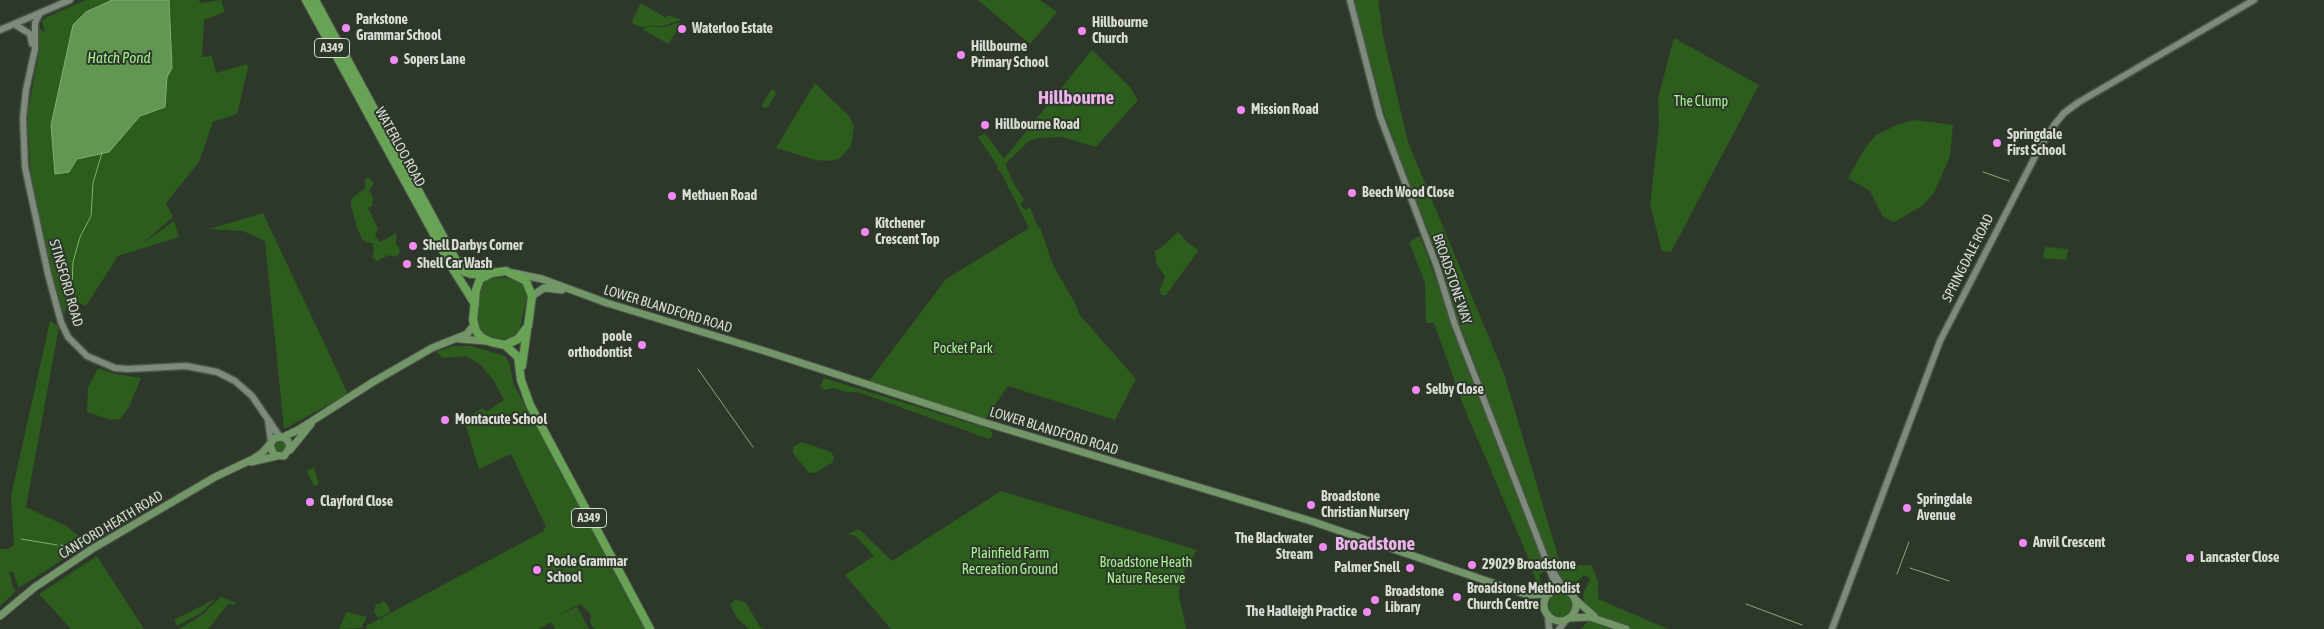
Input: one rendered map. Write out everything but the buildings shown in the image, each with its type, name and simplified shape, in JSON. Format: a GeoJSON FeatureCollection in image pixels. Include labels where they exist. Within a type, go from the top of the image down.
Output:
{"type":"FeatureCollection","features":[{"type":"Feature","properties":{"kind":"main road","name":"WATERLOO ROAD"},"geometry":{"type":"LineString","coordinates":[[306,0],[453,268],[475,304]]}},
{"type":"Feature","properties":{"kind":"main road","name":"WATERLOO ROAD"},"geometry":{"type":"LineString","coordinates":[[315,0],[458,264],[463,270],[471,274],[492,273]]}},
{"type":"Feature","properties":{"kind":"main road"},"geometry":{"type":"LineString","coordinates":[[506,271],[526,281],[532,296]]}},
{"type":"Feature","properties":{"kind":"main road","name":"A349"},"geometry":{"type":"LineString","coordinates":[[492,273],[506,271]]}},
{"type":"Feature","properties":{"kind":"main road","name":"LOWER BLANDFORD ROAD"},"geometry":{"type":"LineString","coordinates":[[506,271],[542,279],[573,292],[986,423],[1315,522],[1528,595],[1550,593]]}},
{"type":"Feature","properties":{"kind":"main road"},"geometry":{"type":"LineString","coordinates":[[486,341],[479,335],[474,325],[475,304],[477,284],[480,279],[492,273]]}},
{"type":"Feature","properties":{"kind":"main road","name":"LOWER BLANDFORD ROAD"},"geometry":{"type":"LineString","coordinates":[[532,296],[544,288],[573,292]]}},
{"type":"Feature","properties":{"kind":"main road","name":"A349"},"geometry":{"type":"LineString","coordinates":[[520,372],[532,296]]}},
{"type":"Feature","properties":{"kind":"main road"},"geometry":{"type":"LineString","coordinates":[[320,415],[284,456],[277,456],[272,453],[271,443],[432,348],[466,334],[474,325]]}},
{"type":"Feature","properties":{"kind":"main road"},"geometry":{"type":"LineString","coordinates":[[456,338],[505,345],[518,339],[528,326]]}},
{"type":"Feature","properties":{"kind":"main road","name":"A349"},"geometry":{"type":"LineString","coordinates":[[505,345],[518,357],[520,372],[530,406],[650,629]]}},
{"type":"Feature","properties":{"kind":"main road"},"geometry":{"type":"LineString","coordinates":[[282,437],[288,441],[290,450]]}},
{"type":"Feature","properties":{"kind":"main road","name":"CANFORD HEATH ROAD"},"geometry":{"type":"LineString","coordinates":[[241,465],[271,443]]}},
{"type":"Feature","properties":{"kind":"main road","name":"CANFORD HEATH ROAD"},"geometry":{"type":"LineString","coordinates":[[0,616],[35,587],[92,549],[215,477],[241,465],[277,456]]}},
{"type":"Feature","properties":{"kind":"main road"},"geometry":{"type":"LineString","coordinates":[[1598,619],[1564,590],[1550,593],[1545,601],[1547,614],[1556,621],[1584,616],[1626,629]]}},
{"type":"Feature","properties":{"kind":"main road","name":"LOWER BLANDFORD ROAD"},"geometry":{"type":"LineString","coordinates":[[1528,595],[1547,614]]}},
{"type":"Feature","properties":{"kind":"main road"},"geometry":{"type":"LineString","coordinates":[[1568,619],[1575,610],[1576,600]]}},
{"type":"Feature","properties":{"kind":"street"},"geometry":{"type":"LineString","coordinates":[[0,30],[70,0]]}},
{"type":"Feature","properties":{"kind":"street","name":"BROADSTONE WAY"},"geometry":{"type":"LineString","coordinates":[[1350,0],[1380,116],[1437,267],[1454,325],[1547,562],[1554,582],[1550,593]]}},
{"type":"Feature","properties":{"kind":"street","name":"SPRINGDALE ROAD"},"geometry":{"type":"LineString","coordinates":[[1832,629],[1940,340],[2040,147],[2055,124],[2064,113],[2079,102],[2254,0]]}},
{"type":"Feature","properties":{"kind":"street","name":"STINSFORD ROAD"},"geometry":{"type":"LineString","coordinates":[[40,13],[35,23],[36,42],[23,118],[25,167],[48,274],[61,322],[68,336],[87,356],[115,368],[186,366],[217,372],[244,389],[282,437]]}},
{"type":"Feature","properties":{"kind":"street"},"geometry":{"type":"LineString","coordinates":[[28,18],[36,42]]}},
{"type":"Feature","properties":{"kind":"street"},"geometry":{"type":"LineString","coordinates":[[14,24],[30,34],[32,42],[30,70]]}},
{"type":"Feature","properties":{"kind":"street"},"geometry":{"type":"LineString","coordinates":[[267,417],[271,443]]}},
{"type":"Feature","properties":{"kind":"street","name":"BROADSTONE WAY"},"geometry":{"type":"LineString","coordinates":[[1547,562],[1564,590]]}},
{"type":"Feature","properties":{"kind":"street"},"geometry":{"type":"LineString","coordinates":[[1547,614],[1549,629]]}},
{"type":"Feature","properties":{"kind":"street"},"geometry":{"type":"LineString","coordinates":[[1560,629],[1568,619]]}},
{"type":"Feature","properties":{"kind":"green space"},"geometry":{"type":"Polygon","coordinates":[[[86,0],[199,0],[200,3],[221,0],[225,12],[204,20],[202,57],[212,56],[216,73],[247,64],[248,68],[237,114],[213,122],[199,162],[166,203],[173,217],[142,244],[174,221],[179,237],[118,256],[86,306],[69,298],[64,315],[47,255],[31,177],[27,116],[39,53],[37,53],[38,27],[45,33],[42,21],[86,0]]]}},
{"type":"Feature","properties":{"kind":"green space"},"geometry":{"type":"Polygon","coordinates":[[[978,0],[1040,0],[1057,12],[1030,44],[978,0]]]}},
{"type":"Feature","properties":{"kind":"green space"},"geometry":{"type":"Polygon","coordinates":[[[1354,0],[1378,0],[1383,36],[1408,142],[1504,374],[1558,556],[1563,566],[1591,565],[1598,581],[1598,599],[1668,629],[1581,629],[1588,621],[1590,612],[1584,602],[1583,594],[1590,579],[1585,575],[1577,581],[1569,583],[1562,580],[1548,556],[1411,192],[1383,109],[1354,0]]]}},
{"type":"Feature","properties":{"kind":"green space"},"geometry":{"type":"Polygon","coordinates":[[[641,3],[666,18],[668,15],[682,20],[662,26],[641,27],[633,24],[632,21],[641,3]]]}},
{"type":"Feature","properties":{"kind":"green space"},"geometry":{"type":"Polygon","coordinates":[[[682,23],[668,44],[642,29],[647,27],[664,27],[682,23]]]}},
{"type":"Feature","properties":{"kind":"green space","name":"The Clump"},"geometry":{"type":"Polygon","coordinates":[[[1674,38],[1759,85],[1671,252],[1662,251],[1650,205],[1659,125],[1658,98],[1674,38]]]}},
{"type":"Feature","properties":{"kind":"green space","name":"Pocket Park"},"geometry":{"type":"Polygon","coordinates":[[[1092,50],[1130,87],[1138,100],[1096,147],[1062,137],[1038,138],[1029,141],[1005,164],[1015,186],[1024,199],[1021,205],[1025,210],[1030,207],[1038,228],[1040,227],[1053,265],[1076,305],[1079,314],[1136,379],[1115,420],[1008,386],[984,421],[869,381],[946,279],[1029,228],[1000,171],[998,171],[997,165],[978,137],[985,133],[1004,159],[1092,50]]]}},
{"type":"Feature","properties":{"kind":"green space"},"geometry":{"type":"Polygon","coordinates":[[[815,83],[849,116],[854,126],[851,146],[839,159],[816,160],[776,148],[815,83]]]}},
{"type":"Feature","properties":{"kind":"green space"},"geometry":{"type":"Polygon","coordinates":[[[772,89],[775,90],[776,94],[768,107],[763,108],[762,104],[772,89]]]}},
{"type":"Feature","properties":{"kind":"green space"},"geometry":{"type":"Polygon","coordinates":[[[1914,120],[1953,125],[1950,156],[1934,193],[1922,206],[1894,222],[1883,217],[1870,191],[1848,178],[1865,148],[1876,135],[1897,125],[1914,120]]]}},
{"type":"Feature","properties":{"kind":"green space"},"geometry":{"type":"Polygon","coordinates":[[[368,177],[374,183],[369,191],[373,197],[372,206],[368,208],[378,229],[375,235],[380,242],[397,233],[396,244],[400,249],[399,254],[395,257],[389,255],[377,261],[372,258],[374,250],[372,243],[362,239],[351,205],[351,199],[365,188],[365,180],[368,177]]]}},
{"type":"Feature","properties":{"kind":"green space"},"geometry":{"type":"Polygon","coordinates":[[[263,213],[348,394],[284,429],[265,241],[243,231],[210,229],[263,213]]]}},
{"type":"Feature","properties":{"kind":"green space"},"geometry":{"type":"Polygon","coordinates":[[[1178,232],[1189,244],[1199,250],[1166,295],[1161,295],[1160,289],[1165,277],[1156,263],[1155,251],[1178,232]]]}},
{"type":"Feature","properties":{"kind":"green space"},"geometry":{"type":"Polygon","coordinates":[[[1420,236],[1499,451],[1548,570],[1539,575],[1543,589],[1539,590],[1527,555],[1463,405],[1434,323],[1426,323],[1425,283],[1409,242],[1420,236]]]}},
{"type":"Feature","properties":{"kind":"green space"},"geometry":{"type":"Polygon","coordinates":[[[2045,247],[2068,249],[2066,260],[2043,258],[2045,247]]]}},
{"type":"Feature","properties":{"kind":"green space"},"geometry":{"type":"Polygon","coordinates":[[[459,256],[481,264],[517,270],[473,269],[464,264],[459,256]]]}},
{"type":"Feature","properties":{"kind":"green space"},"geometry":{"type":"Polygon","coordinates":[[[491,277],[518,279],[524,284],[528,293],[519,332],[508,340],[486,336],[477,325],[478,292],[482,281],[491,277]]]}},
{"type":"Feature","properties":{"kind":"green space"},"geometry":{"type":"Polygon","coordinates":[[[50,321],[59,327],[26,507],[66,526],[88,543],[19,588],[13,572],[9,572],[16,591],[0,606],[0,549],[8,549],[14,545],[11,496],[50,321]]]}},
{"type":"Feature","properties":{"kind":"green space","name":"Poole Grammar School"},"geometry":{"type":"Polygon","coordinates":[[[454,346],[471,346],[505,356],[510,364],[513,383],[645,629],[595,629],[590,623],[591,614],[580,604],[555,617],[577,607],[589,629],[555,629],[551,622],[539,629],[367,629],[366,626],[544,531],[543,529],[546,527],[511,454],[479,469],[464,420],[482,408],[487,411],[504,400],[494,381],[480,364],[466,356],[443,358],[436,352],[454,346]]]}},
{"type":"Feature","properties":{"kind":"green space"},"geometry":{"type":"Polygon","coordinates":[[[98,368],[115,374],[141,378],[129,407],[120,419],[111,420],[87,412],[88,388],[98,368]]]}},
{"type":"Feature","properties":{"kind":"green space"},"geometry":{"type":"Polygon","coordinates":[[[824,378],[989,429],[992,432],[992,436],[989,439],[858,392],[847,392],[833,388],[825,390],[820,386],[824,378]]]}},
{"type":"Feature","properties":{"kind":"green space"},"geometry":{"type":"Polygon","coordinates":[[[278,440],[282,440],[286,446],[282,452],[278,452],[274,448],[274,444],[278,440]]]}},
{"type":"Feature","properties":{"kind":"green space"},"geometry":{"type":"Polygon","coordinates":[[[802,442],[831,452],[834,457],[833,462],[817,472],[809,473],[793,453],[793,447],[802,442]]]}},
{"type":"Feature","properties":{"kind":"green space"},"geometry":{"type":"Polygon","coordinates":[[[314,467],[319,484],[314,486],[307,471],[314,467]]]}},
{"type":"Feature","properties":{"kind":"green space","name":"Plainfield Farm Recreation Ground"},"geometry":{"type":"Polygon","coordinates":[[[1001,491],[1197,550],[1185,570],[1180,583],[1179,595],[1186,629],[891,629],[845,575],[874,556],[856,536],[848,534],[859,529],[892,561],[1001,491]]]}},
{"type":"Feature","properties":{"kind":"green space"},"geometry":{"type":"Polygon","coordinates":[[[97,556],[144,629],[71,629],[39,594],[97,556]]]}},
{"type":"Feature","properties":{"kind":"green space"},"geometry":{"type":"Polygon","coordinates":[[[1561,593],[1570,596],[1573,605],[1570,614],[1561,617],[1552,614],[1549,605],[1552,596],[1561,593]]]}},
{"type":"Feature","properties":{"kind":"green space"},"geometry":{"type":"Polygon","coordinates":[[[221,597],[236,603],[234,605],[228,604],[208,629],[179,629],[202,615],[221,597]]]}},
{"type":"Feature","properties":{"kind":"green space"},"geometry":{"type":"Polygon","coordinates":[[[217,598],[201,613],[177,626],[174,620],[217,598]]]}},
{"type":"Feature","properties":{"kind":"green space"},"geometry":{"type":"Polygon","coordinates":[[[736,599],[746,603],[760,627],[764,629],[749,629],[737,618],[730,605],[736,599]]]}},
{"type":"Feature","properties":{"kind":"green space"},"geometry":{"type":"Polygon","coordinates":[[[381,600],[387,604],[390,612],[378,618],[374,612],[376,604],[381,604],[381,600]]]}},
{"type":"Feature","properties":{"kind":"green space"},"geometry":{"type":"Polygon","coordinates":[[[347,612],[367,617],[361,628],[339,629],[347,612]]]}},
{"type":"Feature","properties":{"kind":"water","name":"Hatch Pond"},"geometry":{"type":"Polygon","coordinates":[[[112,0],[169,0],[172,68],[167,77],[165,107],[140,116],[109,152],[77,159],[69,172],[55,174],[51,125],[73,25],[86,12],[112,0]]]}},
{"type":"Feature","properties":{"kind":"waterway"},"geometry":{"type":"LineString","coordinates":[[72,287],[73,262],[80,237],[91,216],[93,183],[102,153]]}},
{"type":"Feature","properties":{"kind":"waterway"},"geometry":{"type":"LineString","coordinates":[[1983,172],[2009,181]]}},
{"type":"Feature","properties":{"kind":"waterway"},"geometry":{"type":"LineString","coordinates":[[698,369],[753,447]]}},
{"type":"Feature","properties":{"kind":"waterway"},"geometry":{"type":"LineString","coordinates":[[21,539],[57,545]]}},
{"type":"Feature","properties":{"kind":"waterway"},"geometry":{"type":"LineString","coordinates":[[1897,574],[1909,542]]}},
{"type":"Feature","properties":{"kind":"waterway"},"geometry":{"type":"LineString","coordinates":[[61,545],[71,549]]}},
{"type":"Feature","properties":{"kind":"waterway"},"geometry":{"type":"LineString","coordinates":[[1910,568],[1949,581]]}},
{"type":"Feature","properties":{"kind":"waterway"},"geometry":{"type":"LineString","coordinates":[[1746,604],[1802,625]]}},
{"type":"Feature","properties":{"kind":"place","name":"Parkstone Grammar School"},"geometry":{"type":"Point","coordinates":[346,28]}},
{"type":"Feature","properties":{"kind":"place","name":"Waterloo Estate"},"geometry":{"type":"Point","coordinates":[682,29]}},
{"type":"Feature","properties":{"kind":"place","name":"Hillbourne Church"},"geometry":{"type":"Point","coordinates":[1082,31]}},
{"type":"Feature","properties":{"kind":"place","name":"Hillbourne Primary School"},"geometry":{"type":"Point","coordinates":[961,55]}},
{"type":"Feature","properties":{"kind":"place","name":"Sopers Lane"},"geometry":{"type":"Point","coordinates":[394,60]}},
{"type":"Feature","properties":{"kind":"place","name":"Mission Road"},"geometry":{"type":"Point","coordinates":[1241,110]}},
{"type":"Feature","properties":{"kind":"place","name":"Hillbourne Road"},"geometry":{"type":"Point","coordinates":[985,125]}},
{"type":"Feature","properties":{"kind":"place","name":"Springdale First School"},"geometry":{"type":"Point","coordinates":[1997,143]}},
{"type":"Feature","properties":{"kind":"place","name":"Beech Wood Close"},"geometry":{"type":"Point","coordinates":[1352,193]}},
{"type":"Feature","properties":{"kind":"place","name":"Methuen Road"},"geometry":{"type":"Point","coordinates":[672,196]}},
{"type":"Feature","properties":{"kind":"place","name":"Kitchener Crescent Top"},"geometry":{"type":"Point","coordinates":[865,232]}},
{"type":"Feature","properties":{"kind":"place","name":"Shell Darbys Corner"},"geometry":{"type":"Point","coordinates":[413,246]}},
{"type":"Feature","properties":{"kind":"place","name":"Shell Car Wash"},"geometry":{"type":"Point","coordinates":[407,264]}},
{"type":"Feature","properties":{"kind":"place","name":"poole orthodontist"},"geometry":{"type":"Point","coordinates":[642,345]}},
{"type":"Feature","properties":{"kind":"place","name":"Selby Close"},"geometry":{"type":"Point","coordinates":[1416,390]}},
{"type":"Feature","properties":{"kind":"place","name":"Montacute School"},"geometry":{"type":"Point","coordinates":[445,420]}},
{"type":"Feature","properties":{"kind":"place","name":"Clayford Close"},"geometry":{"type":"Point","coordinates":[310,502]}},
{"type":"Feature","properties":{"kind":"place","name":"Broadstone Christian Nursery"},"geometry":{"type":"Point","coordinates":[1311,505]}},
{"type":"Feature","properties":{"kind":"place","name":"Springdale Avenue"},"geometry":{"type":"Point","coordinates":[1907,508]}},
{"type":"Feature","properties":{"kind":"place","name":"Anvil Crescent"},"geometry":{"type":"Point","coordinates":[2023,543]}},
{"type":"Feature","properties":{"kind":"place","name":"The Blackwater Stream"},"geometry":{"type":"Point","coordinates":[1323,547]}},
{"type":"Feature","properties":{"kind":"place","name":"Lancaster Close"},"geometry":{"type":"Point","coordinates":[2190,558]}},
{"type":"Feature","properties":{"kind":"place","name":"29029 Broadstone"},"geometry":{"type":"Point","coordinates":[1472,565]}},
{"type":"Feature","properties":{"kind":"place","name":"Palmer Snell"},"geometry":{"type":"Point","coordinates":[1410,568]}},
{"type":"Feature","properties":{"kind":"place","name":"Poole Grammar School"},"geometry":{"type":"Point","coordinates":[537,570]}},
{"type":"Feature","properties":{"kind":"place","name":"Broadstone Methodist Church Centre"},"geometry":{"type":"Point","coordinates":[1457,597]}},
{"type":"Feature","properties":{"kind":"place","name":"Broadstone Library"},"geometry":{"type":"Point","coordinates":[1375,600]}},
{"type":"Feature","properties":{"kind":"place","name":"The Hadleigh Practice"},"geometry":{"type":"Point","coordinates":[1367,612]}},
{"type":"Feature","properties":{"kind":"district","name":"Hillbourne"},"geometry":{"type":"Point","coordinates":[1076,98]}},
{"type":"Feature","properties":{"kind":"district","name":"Broadstone"},"geometry":{"type":"Point","coordinates":[1375,544]}},
{"type":"Feature","properties":{"kind":"park label","name":"Broadstone Heath Nature Reserve"},"geometry":{"type":"Point","coordinates":[1146,572]}}]}
